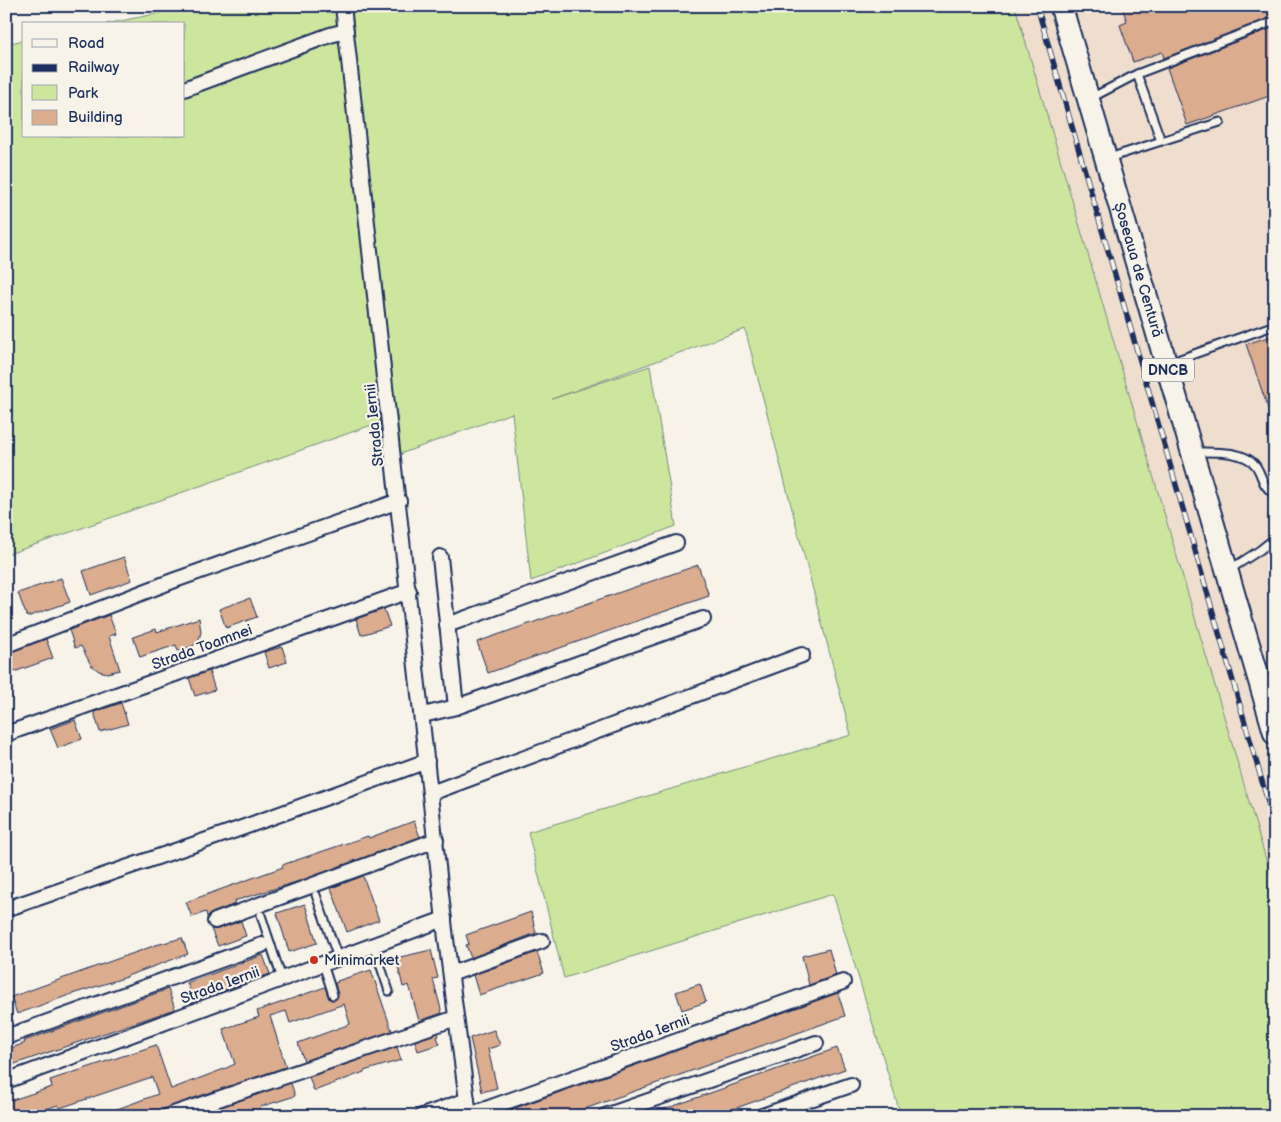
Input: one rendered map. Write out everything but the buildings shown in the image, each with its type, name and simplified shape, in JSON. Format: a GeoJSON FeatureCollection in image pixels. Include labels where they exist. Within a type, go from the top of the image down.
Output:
{"type":"FeatureCollection","features":[{"type":"Feature","properties":{"kind":"main road","name":"Șoseaua de Centură"},"geometry":{"type":"LineString","coordinates":[[1061,6],[1275,734]]}},
{"type":"Feature","properties":{"kind":"street","name":"Strada Iernii"},"geometry":{"type":"LineString","coordinates":[[343,6],[423,715],[444,919],[469,1115],[843,982]]}},
{"type":"Feature","properties":{"kind":"street"},"geometry":{"type":"LineString","coordinates":[[185,89],[330,35],[346,31]]}},
{"type":"Feature","properties":{"kind":"street"},"geometry":{"type":"LineString","coordinates":[[6,644],[175,580],[399,501]]}},
{"type":"Feature","properties":{"kind":"street"},"geometry":{"type":"LineString","coordinates":[[447,625],[676,543]]}},
{"type":"Feature","properties":{"kind":"street"},"geometry":{"type":"LineString","coordinates":[[440,557],[456,707]]}},
{"type":"Feature","properties":{"kind":"street","name":"Strada Toamnei"},"geometry":{"type":"LineString","coordinates":[[6,734],[409,591]]}},
{"type":"Feature","properties":{"kind":"street"},"geometry":{"type":"LineString","coordinates":[[423,715],[456,707],[703,618]]}},
{"type":"Feature","properties":{"kind":"street"},"geometry":{"type":"LineString","coordinates":[[431,793],[802,655]]}},
{"type":"Feature","properties":{"kind":"street"},"geometry":{"type":"LineString","coordinates":[[6,909],[236,830],[427,761]]}},
{"type":"Feature","properties":{"kind":"street"},"geometry":{"type":"LineString","coordinates":[[215,921],[436,840]]}},
{"type":"Feature","properties":{"kind":"street","name":"Strada Iernii"},"geometry":{"type":"LineString","coordinates":[[6,1081],[444,919]]}},
{"type":"Feature","properties":{"kind":"street"},"geometry":{"type":"LineString","coordinates":[[451,974],[542,941]]}},
{"type":"Feature","properties":{"kind":"street"},"geometry":{"type":"LineString","coordinates":[[6,1037],[262,945]]}},
{"type":"Feature","properties":{"kind":"street"},"geometry":{"type":"LineString","coordinates":[[168,1116],[456,1018]]}},
{"type":"Feature","properties":{"kind":"street"},"geometry":{"type":"LineString","coordinates":[[606,1116],[816,1043]]}},
{"type":"Feature","properties":{"kind":"street"},"geometry":{"type":"LineString","coordinates":[[762,1116],[851,1085]]}},
{"type":"Feature","properties":{"kind":"street"},"geometry":{"type":"LineString","coordinates":[[422,1116],[467,1100]]}},
{"type":"Feature","properties":{"kind":"lane"},"geometry":{"type":"LineString","coordinates":[[1089,100],[1137,74],[1275,20]]}},
{"type":"Feature","properties":{"kind":"lane"},"geometry":{"type":"LineString","coordinates":[[1137,74],[1161,141]]}},
{"type":"Feature","properties":{"kind":"lane"},"geometry":{"type":"LineString","coordinates":[[1106,159],[1220,122]]}},
{"type":"Feature","properties":{"kind":"lane"},"geometry":{"type":"LineString","coordinates":[[1166,364],[1275,325]]}},
{"type":"Feature","properties":{"kind":"lane"},"geometry":{"type":"LineString","coordinates":[[1192,452],[1217,452],[1247,458],[1255,464],[1265,486],[1275,495]]}},
{"type":"Feature","properties":{"kind":"lane"},"geometry":{"type":"LineString","coordinates":[[1227,571],[1275,538]]}},
{"type":"Feature","properties":{"kind":"lane"},"geometry":{"type":"LineString","coordinates":[[316,895],[338,958]]}},
{"type":"Feature","properties":{"kind":"lane"},"geometry":{"type":"LineString","coordinates":[[261,915],[282,979]]}},
{"type":"Feature","properties":{"kind":"lane"},"geometry":{"type":"LineString","coordinates":[[374,946],[389,990]]}},
{"type":"Feature","properties":{"kind":"lane"},"geometry":{"type":"LineString","coordinates":[[323,964],[333,995]]}},
{"type":"Feature","properties":{"kind":"shaded area"},"geometry":{"type":"Polygon","coordinates":[[[1015,6],[1275,6],[1275,890],[1015,6]]]}},
{"type":"Feature","properties":{"kind":"green space"},"geometry":{"type":"Polygon","coordinates":[[[194,6],[1015,6],[1275,890],[1275,1116],[901,1116],[833,894],[564,978],[528,832],[851,735],[745,329],[552,399],[650,366],[676,526],[531,581],[512,413],[400,454],[397,416],[6,555],[6,44],[22,40],[22,138],[185,138],[185,22],[116,22],[194,6]]]}},
{"type":"Feature","properties":{"kind":"railway"},"geometry":{"type":"LineString","coordinates":[[1037,6],[1275,826]]}},
{"type":"Feature","properties":{"kind":"place","name":"Minimarket"},"geometry":{"type":"Point","coordinates":[314,960]}}]}
